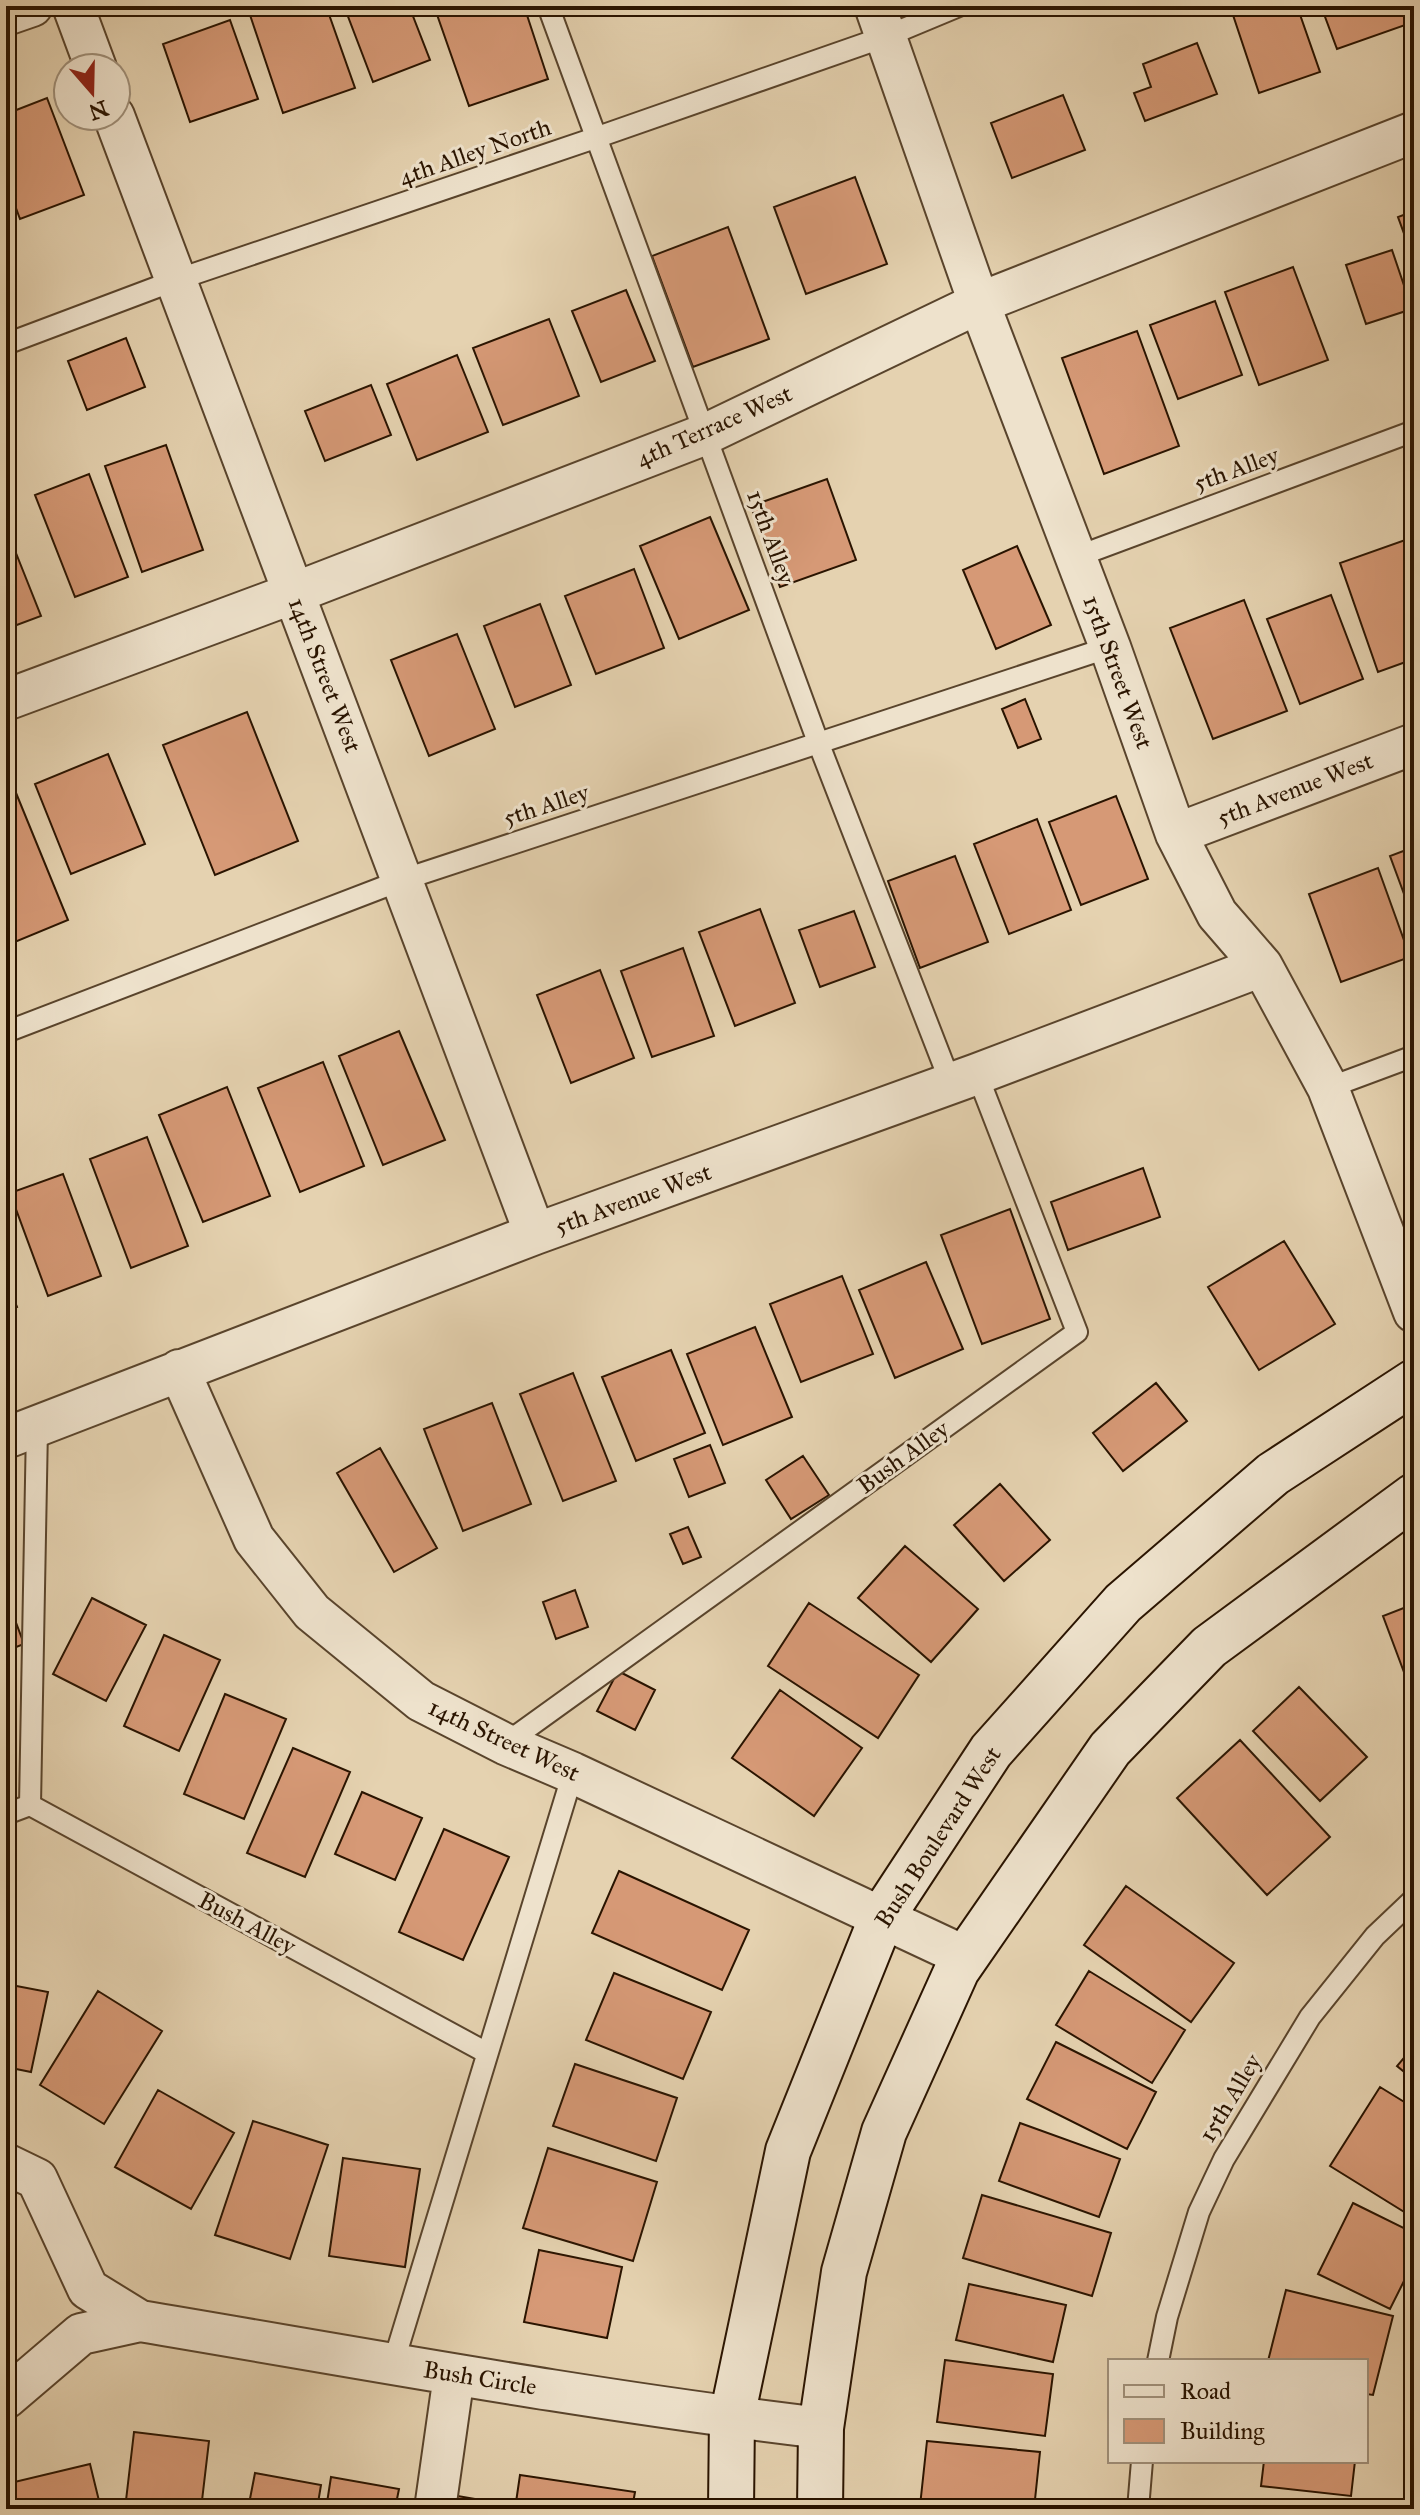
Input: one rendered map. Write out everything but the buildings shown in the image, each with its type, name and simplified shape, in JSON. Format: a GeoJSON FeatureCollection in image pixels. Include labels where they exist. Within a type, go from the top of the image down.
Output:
{"type":"FeatureCollection","features":[{"type":"Feature","properties":{"kind":"main road","name":"Bush Boulevard West"},"geometry":{"type":"LineString","coordinates":[[731,2509],[732,2417],[788,2151],[882,1917],[991,1751],[1123,1603],[1273,1474],[1414,1382]]}},
{"type":"Feature","properties":{"kind":"main road"},"geometry":{"type":"LineString","coordinates":[[820,2509],[821,2428],[844,2272],[884,2132],[957,1970],[1110,1749],[1187,1669],[1209,1647],[1414,1496]]}},
{"type":"Feature","properties":{"kind":"street"},"geometry":{"type":"LineString","coordinates":[[6,15],[32,6]]}},
{"type":"Feature","properties":{"kind":"street"},"geometry":{"type":"LineString","coordinates":[[73,6],[90,52]]}},
{"type":"Feature","properties":{"kind":"street","name":"15th Street West"},"geometry":{"type":"LineString","coordinates":[[881,21],[979,303],[1110,647],[1176,834],[1217,914],[1262,966],[1328,1088],[1414,1312]]}},
{"type":"Feature","properties":{"kind":"street","name":"14th Street West"},"geometry":{"type":"LineString","coordinates":[[120,132],[535,1234]]}},
{"type":"Feature","properties":{"kind":"street","name":"4th Terrace West"},"geometry":{"type":"LineString","coordinates":[[6,700],[706,434],[979,303],[1414,132]]}},
{"type":"Feature","properties":{"kind":"street","name":"5th Avenue West"},"geometry":{"type":"LineString","coordinates":[[1176,834],[1414,744]]}},
{"type":"Feature","properties":{"kind":"street","name":"5th Avenue West"},"geometry":{"type":"LineString","coordinates":[[22,1432],[535,1234],[964,1079],[1262,966]]}},
{"type":"Feature","properties":{"kind":"street","name":"14th Street West"},"geometry":{"type":"LineString","coordinates":[[179,1370],[254,1539],[312,1612],[421,1701],[505,1744],[966,1957]]}},
{"type":"Feature","properties":{"kind":"street","name":"Bush Circle"},"geometry":{"type":"LineString","coordinates":[[6,2164],[37,2179],[88,2289],[140,2321],[454,2375],[821,2428]]}},
{"type":"Feature","properties":{"kind":"street","name":"Bush Circle"},"geometry":{"type":"LineString","coordinates":[[6,2398],[81,2334],[140,2321]]}},
{"type":"Feature","properties":{"kind":"street"},"geometry":{"type":"LineString","coordinates":[[435,2509],[454,2375]]}},
{"type":"Feature","properties":{"kind":"lane","name":"15th Alley"},"geometry":{"type":"LineString","coordinates":[[548,6],[818,742],[964,1079]]}},
{"type":"Feature","properties":{"kind":"lane","name":"4th Alley North"},"geometry":{"type":"LineString","coordinates":[[6,344],[176,280],[595,138],[881,21],[959,6]]}},
{"type":"Feature","properties":{"kind":"lane","name":"5th Alley"},"geometry":{"type":"LineString","coordinates":[[1076,557],[1414,431]]}},
{"type":"Feature","properties":{"kind":"lane","name":"5th Alley"},"geometry":{"type":"LineString","coordinates":[[6,1032],[402,880],[1110,647]]}},
{"type":"Feature","properties":{"kind":"lane"},"geometry":{"type":"LineString","coordinates":[[1328,1088],[1414,1056]]}},
{"type":"Feature","properties":{"kind":"lane","name":"Bush Alley"},"geometry":{"type":"LineString","coordinates":[[505,1744],[1077,1332],[964,1079]]}},
{"type":"Feature","properties":{"kind":"lane"},"geometry":{"type":"LineString","coordinates":[[6,1814],[30,1805],[22,1432]]}},
{"type":"Feature","properties":{"kind":"lane"},"geometry":{"type":"LineString","coordinates":[[393,2364],[573,1773]]}},
{"type":"Feature","properties":{"kind":"lane","name":"Bush Alley"},"geometry":{"type":"LineString","coordinates":[[30,1805],[487,2053]]}},
{"type":"Feature","properties":{"kind":"lane","name":"15th Alley"},"geometry":{"type":"LineString","coordinates":[[1158,2359],[1167,2317],[1199,2212],[1224,2159],[1310,2017],[1375,1936],[1414,1899]]}},
{"type":"Feature","properties":{"kind":"lane"},"geometry":{"type":"LineString","coordinates":[[1138,2509],[1142,2463]]}}]}
